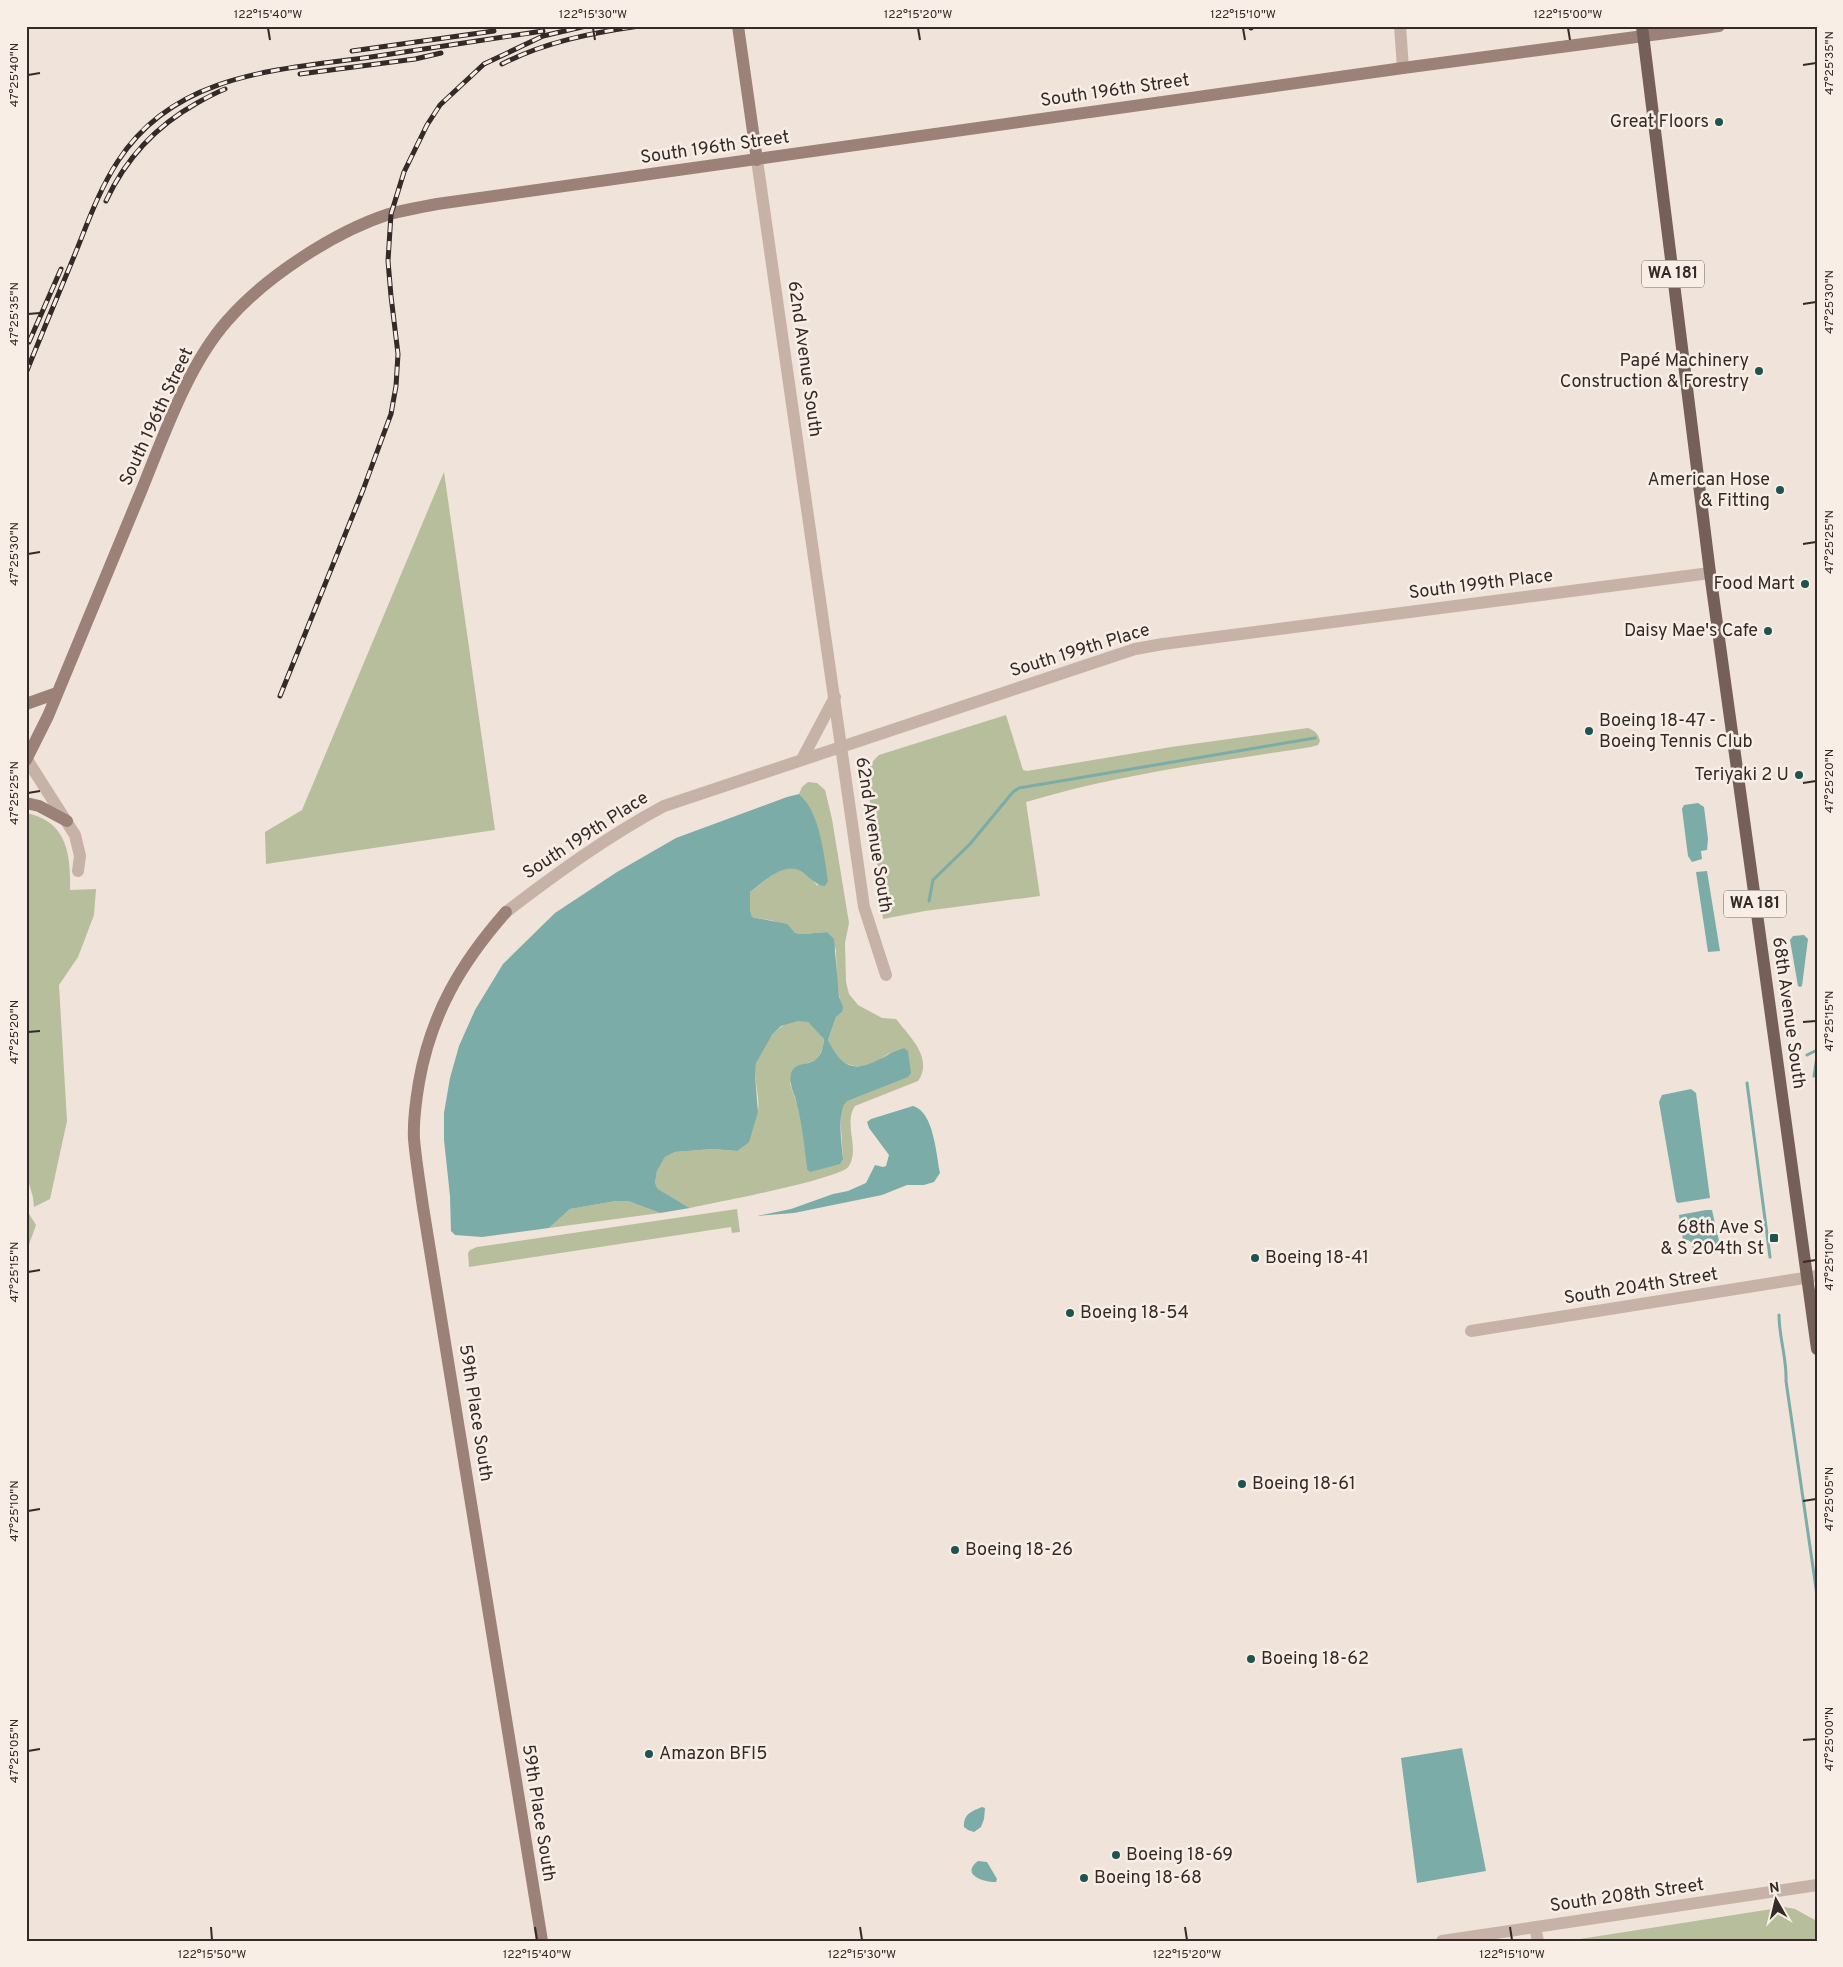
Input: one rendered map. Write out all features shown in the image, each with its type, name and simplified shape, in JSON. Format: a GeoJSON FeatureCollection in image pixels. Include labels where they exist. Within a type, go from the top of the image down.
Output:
{"type":"FeatureCollection","features":[{"type":"Feature","properties":{"kind":"main road","name":"62nd Avenue South"},"geometry":{"type":"LineString","coordinates":[[738,26],[757,160]]}},
{"type":"Feature","properties":{"kind":"main road","name":"South 196th Street"},"geometry":{"type":"LineString","coordinates":[[26,759],[58,693],[161,442],[187,384],[202,357],[225,323],[265,285],[337,236],[391,214],[437,204],[1403,68],[1643,32],[1718,26]]}},
{"type":"Feature","properties":{"kind":"main road","name":"68th Avenue South"},"geometry":{"type":"LineString","coordinates":[[1643,32],[1710,573],[1812,1277],[1817,1349]]}},
{"type":"Feature","properties":{"kind":"main road"},"geometry":{"type":"LineString","coordinates":[[26,704],[58,693]]}},
{"type":"Feature","properties":{"kind":"main road"},"geometry":{"type":"LineString","coordinates":[[26,803],[39,806],[67,821]]}},
{"type":"Feature","properties":{"kind":"main road","name":"59th Place South"},"geometry":{"type":"LineString","coordinates":[[506,912],[484,937],[453,983],[437,1015],[424,1054],[416,1097],[414,1138],[418,1175],[542,1941]]}},
{"type":"Feature","properties":{"kind":"street"},"geometry":{"type":"LineString","coordinates":[[1400,26],[1403,68]]}},
{"type":"Feature","properties":{"kind":"street","name":"62nd Avenue South"},"geometry":{"type":"LineString","coordinates":[[757,160],[864,907],[886,975]]}},
{"type":"Feature","properties":{"kind":"street","name":"South 199th Place"},"geometry":{"type":"LineString","coordinates":[[506,912],[562,870],[629,825],[664,806],[1135,649],[1172,642],[1710,573]]}},
{"type":"Feature","properties":{"kind":"street"},"geometry":{"type":"LineString","coordinates":[[802,759],[835,697]]}},
{"type":"Feature","properties":{"kind":"street"},"geometry":{"type":"LineString","coordinates":[[26,759],[67,821],[78,844],[80,856],[78,871]]}},
{"type":"Feature","properties":{"kind":"street","name":"South 204th Street"},"geometry":{"type":"LineString","coordinates":[[1471,1331],[1812,1277]]}},
{"type":"Feature","properties":{"kind":"street","name":"South 208th Street"},"geometry":{"type":"LineString","coordinates":[[1442,1941],[1817,1884]]}},
{"type":"Feature","properties":{"kind":"street"},"geometry":{"type":"LineString","coordinates":[[1535,1927],[1538,1941]]}},
{"type":"Feature","properties":{"kind":"green space"},"geometry":{"type":"Polygon","coordinates":[[[444,472],[495,830],[266,864],[265,832],[302,810],[444,472]]]}},
{"type":"Feature","properties":{"kind":"green space"},"geometry":{"type":"Polygon","coordinates":[[[1006,715],[1023,770],[1027,771],[1171,747],[1308,728],[1316,733],[1320,741],[1318,745],[1311,747],[1132,776],[1026,802],[1040,896],[925,911],[883,919],[867,775],[871,764],[879,755],[1006,715]]]}},
{"type":"Feature","properties":{"kind":"green space"},"geometry":{"type":"Polygon","coordinates":[[[808,782],[817,783],[825,790],[832,819],[849,923],[845,943],[846,982],[849,994],[858,1005],[882,1018],[896,1019],[918,1048],[923,1064],[922,1072],[918,1081],[855,1106],[851,1120],[852,1159],[849,1166],[841,1171],[801,1184],[690,1208],[658,1189],[655,1183],[657,1171],[665,1157],[675,1152],[713,1149],[737,1151],[757,1114],[758,1102],[755,1069],[758,1056],[775,1032],[791,1021],[800,1020],[808,1022],[824,1039],[818,1059],[796,1067],[790,1084],[801,1115],[807,1169],[843,1159],[840,1113],[842,1105],[890,1052],[872,1063],[854,1066],[839,1058],[833,1051],[828,1040],[836,1017],[842,1012],[837,983],[836,950],[827,932],[795,933],[774,921],[752,917],[750,892],[780,871],[787,868],[800,869],[818,886],[805,800],[799,794],[802,787],[808,782]]]}},
{"type":"Feature","properties":{"kind":"green space"},"geometry":{"type":"Polygon","coordinates":[[[26,813],[40,817],[50,823],[64,841],[69,864],[70,890],[96,889],[94,915],[78,957],[59,985],[67,1121],[50,1199],[34,1207],[26,1174],[26,813]]]}},
{"type":"Feature","properties":{"kind":"green space"},"geometry":{"type":"Polygon","coordinates":[[[616,1201],[628,1201],[660,1213],[549,1228],[570,1209],[616,1201]]]}},
{"type":"Feature","properties":{"kind":"green space"},"geometry":{"type":"Polygon","coordinates":[[[26,1209],[36,1225],[26,1253],[26,1209]]]}},
{"type":"Feature","properties":{"kind":"green space"},"geometry":{"type":"Polygon","coordinates":[[[737,1209],[740,1232],[732,1233],[731,1227],[469,1267],[468,1253],[477,1247],[737,1209]]]}},
{"type":"Feature","properties":{"kind":"green space"},"geometry":{"type":"Polygon","coordinates":[[[1784,1907],[1795,1909],[1817,1922],[1817,1941],[1567,1941],[1784,1907]]]}},
{"type":"Feature","properties":{"kind":"water"},"geometry":{"type":"Polygon","coordinates":[[[799,794],[812,812],[820,834],[828,881],[825,886],[819,884],[798,870],[791,869],[776,873],[750,892],[752,917],[787,924],[795,933],[827,932],[834,939],[839,997],[843,1007],[842,1012],[836,1017],[828,1040],[830,1044],[844,1062],[852,1066],[869,1064],[904,1048],[908,1051],[911,1073],[908,1077],[847,1101],[841,1120],[843,1159],[840,1164],[810,1172],[807,1169],[801,1124],[790,1077],[798,1066],[814,1061],[818,1057],[822,1050],[824,1039],[808,1022],[798,1021],[781,1026],[772,1035],[756,1063],[758,1112],[749,1142],[737,1151],[713,1149],[675,1152],[665,1157],[657,1171],[655,1183],[658,1189],[690,1208],[660,1213],[628,1201],[616,1201],[570,1209],[549,1228],[482,1237],[455,1235],[451,1231],[450,1196],[444,1140],[444,1113],[450,1078],[459,1046],[475,1010],[503,964],[555,913],[617,872],[676,838],[799,794]]]}},
{"type":"Feature","properties":{"kind":"water"},"geometry":{"type":"Polygon","coordinates":[[[1698,803],[1704,807],[1708,839],[1707,850],[1701,851],[1702,859],[1692,862],[1688,856],[1682,809],[1684,805],[1698,803]]]}},
{"type":"Feature","properties":{"kind":"water"},"geometry":{"type":"Polygon","coordinates":[[[1707,871],[1720,951],[1708,952],[1696,872],[1707,871]]]}},
{"type":"Feature","properties":{"kind":"water"},"geometry":{"type":"Polygon","coordinates":[[[1804,935],[1808,939],[1802,986],[1800,987],[1798,986],[1790,940],[1793,936],[1804,935]]]}},
{"type":"Feature","properties":{"kind":"water"},"geometry":{"type":"Polygon","coordinates":[[[1691,1089],[1696,1093],[1710,1198],[1678,1203],[1676,1201],[1659,1102],[1662,1095],[1691,1089]]]}},
{"type":"Feature","properties":{"kind":"water"},"geometry":{"type":"Polygon","coordinates":[[[913,1106],[926,1116],[933,1135],[940,1173],[934,1182],[924,1185],[907,1185],[882,1195],[794,1213],[757,1216],[791,1209],[833,1194],[848,1191],[866,1183],[875,1165],[886,1166],[889,1155],[869,1128],[867,1122],[871,1119],[913,1106]]]}},
{"type":"Feature","properties":{"kind":"water"},"geometry":{"type":"Polygon","coordinates":[[[1712,1210],[1721,1250],[1694,1252],[1691,1242],[1688,1240],[1683,1241],[1679,1215],[1712,1210]]]}},
{"type":"Feature","properties":{"kind":"water"},"geometry":{"type":"Polygon","coordinates":[[[1462,1748],[1486,1871],[1417,1883],[1401,1758],[1462,1748]]]}},
{"type":"Feature","properties":{"kind":"water"},"geometry":{"type":"Polygon","coordinates":[[[982,1807],[985,1808],[981,1827],[974,1832],[968,1830],[964,1827],[965,1819],[972,1812],[982,1807]]]}},
{"type":"Feature","properties":{"kind":"water"},"geometry":{"type":"Polygon","coordinates":[[[978,1861],[987,1862],[997,1879],[996,1882],[980,1879],[973,1874],[973,1866],[978,1861]]]}},
{"type":"Feature","properties":{"kind":"waterway"},"geometry":{"type":"LineString","coordinates":[[929,901],[933,880],[970,844],[1013,792],[1019,788],[1315,738]]}},
{"type":"Feature","properties":{"kind":"waterway"},"geometry":{"type":"LineString","coordinates":[[1807,1055],[1817,1050]]}},
{"type":"Feature","properties":{"kind":"waterway"},"geometry":{"type":"LineString","coordinates":[[1814,1076],[1817,1057]]}},
{"type":"Feature","properties":{"kind":"waterway"},"geometry":{"type":"LineString","coordinates":[[1747,1083],[1770,1257]]}},
{"type":"Feature","properties":{"kind":"waterway"},"geometry":{"type":"LineString","coordinates":[[1779,1315],[1786,1381],[1817,1595]]}},
{"type":"Feature","properties":{"kind":"railway"},"geometry":{"type":"LineString","coordinates":[[280,696],[363,490],[391,414],[396,386],[398,354],[388,261],[391,214],[404,172],[427,125],[440,105],[484,64],[543,36],[586,26]]}},
{"type":"Feature","properties":{"kind":"railway"},"geometry":{"type":"LineString","coordinates":[[502,64],[518,56],[569,39],[639,26]]}},
{"type":"Feature","properties":{"kind":"railway"},"geometry":{"type":"LineString","coordinates":[[352,51],[494,31]]}},
{"type":"Feature","properties":{"kind":"railway"},"geometry":{"type":"LineString","coordinates":[[26,373],[105,183],[118,161],[141,132],[168,109],[198,93],[231,81],[265,72],[543,31]]}},
{"type":"Feature","properties":{"kind":"railway"},"geometry":{"type":"LineString","coordinates":[[300,74],[415,59],[441,53]]}},
{"type":"Feature","properties":{"kind":"railway"},"geometry":{"type":"LineString","coordinates":[[106,201],[114,185],[133,157],[155,133],[182,112],[225,89]]}},
{"type":"Feature","properties":{"kind":"railway"},"geometry":{"type":"LineString","coordinates":[[29,342],[61,269]]}},
{"type":"Feature","properties":{"kind":"place","name":"Great Floors"},"geometry":{"type":"Point","coordinates":[1719,122]}},
{"type":"Feature","properties":{"kind":"place","name":"Papé Machinery Construction & Forestry"},"geometry":{"type":"Point","coordinates":[1759,371]}},
{"type":"Feature","properties":{"kind":"place","name":"American Hose & Fitting"},"geometry":{"type":"Point","coordinates":[1780,490]}},
{"type":"Feature","properties":{"kind":"place","name":"Food Mart"},"geometry":{"type":"Point","coordinates":[1805,584]}},
{"type":"Feature","properties":{"kind":"place","name":"Daisy Mae's Cafe"},"geometry":{"type":"Point","coordinates":[1768,631]}},
{"type":"Feature","properties":{"kind":"place","name":"Boeing 18-47 - Boeing Tennis Club"},"geometry":{"type":"Point","coordinates":[1589,731]}},
{"type":"Feature","properties":{"kind":"place","name":"Teriyaki 2 U"},"geometry":{"type":"Point","coordinates":[1799,775]}},
{"type":"Feature","properties":{"kind":"place","name":"68th Ave S & S 204th St"},"geometry":{"type":"Point","coordinates":[1774,1238]}},
{"type":"Feature","properties":{"kind":"place","name":"Boeing 18-41"},"geometry":{"type":"Point","coordinates":[1255,1258]}},
{"type":"Feature","properties":{"kind":"place","name":"Boeing 18-54"},"geometry":{"type":"Point","coordinates":[1070,1313]}},
{"type":"Feature","properties":{"kind":"place","name":"Boeing 18-61"},"geometry":{"type":"Point","coordinates":[1242,1484]}},
{"type":"Feature","properties":{"kind":"place","name":"Boeing 18-26"},"geometry":{"type":"Point","coordinates":[955,1550]}},
{"type":"Feature","properties":{"kind":"place","name":"Boeing 18-62"},"geometry":{"type":"Point","coordinates":[1251,1659]}},
{"type":"Feature","properties":{"kind":"place","name":"Amazon BFI5"},"geometry":{"type":"Point","coordinates":[649,1754]}},
{"type":"Feature","properties":{"kind":"place","name":"Boeing 18-69"},"geometry":{"type":"Point","coordinates":[1116,1855]}},
{"type":"Feature","properties":{"kind":"place","name":"Boeing 18-68"},"geometry":{"type":"Point","coordinates":[1084,1878]}}]}
